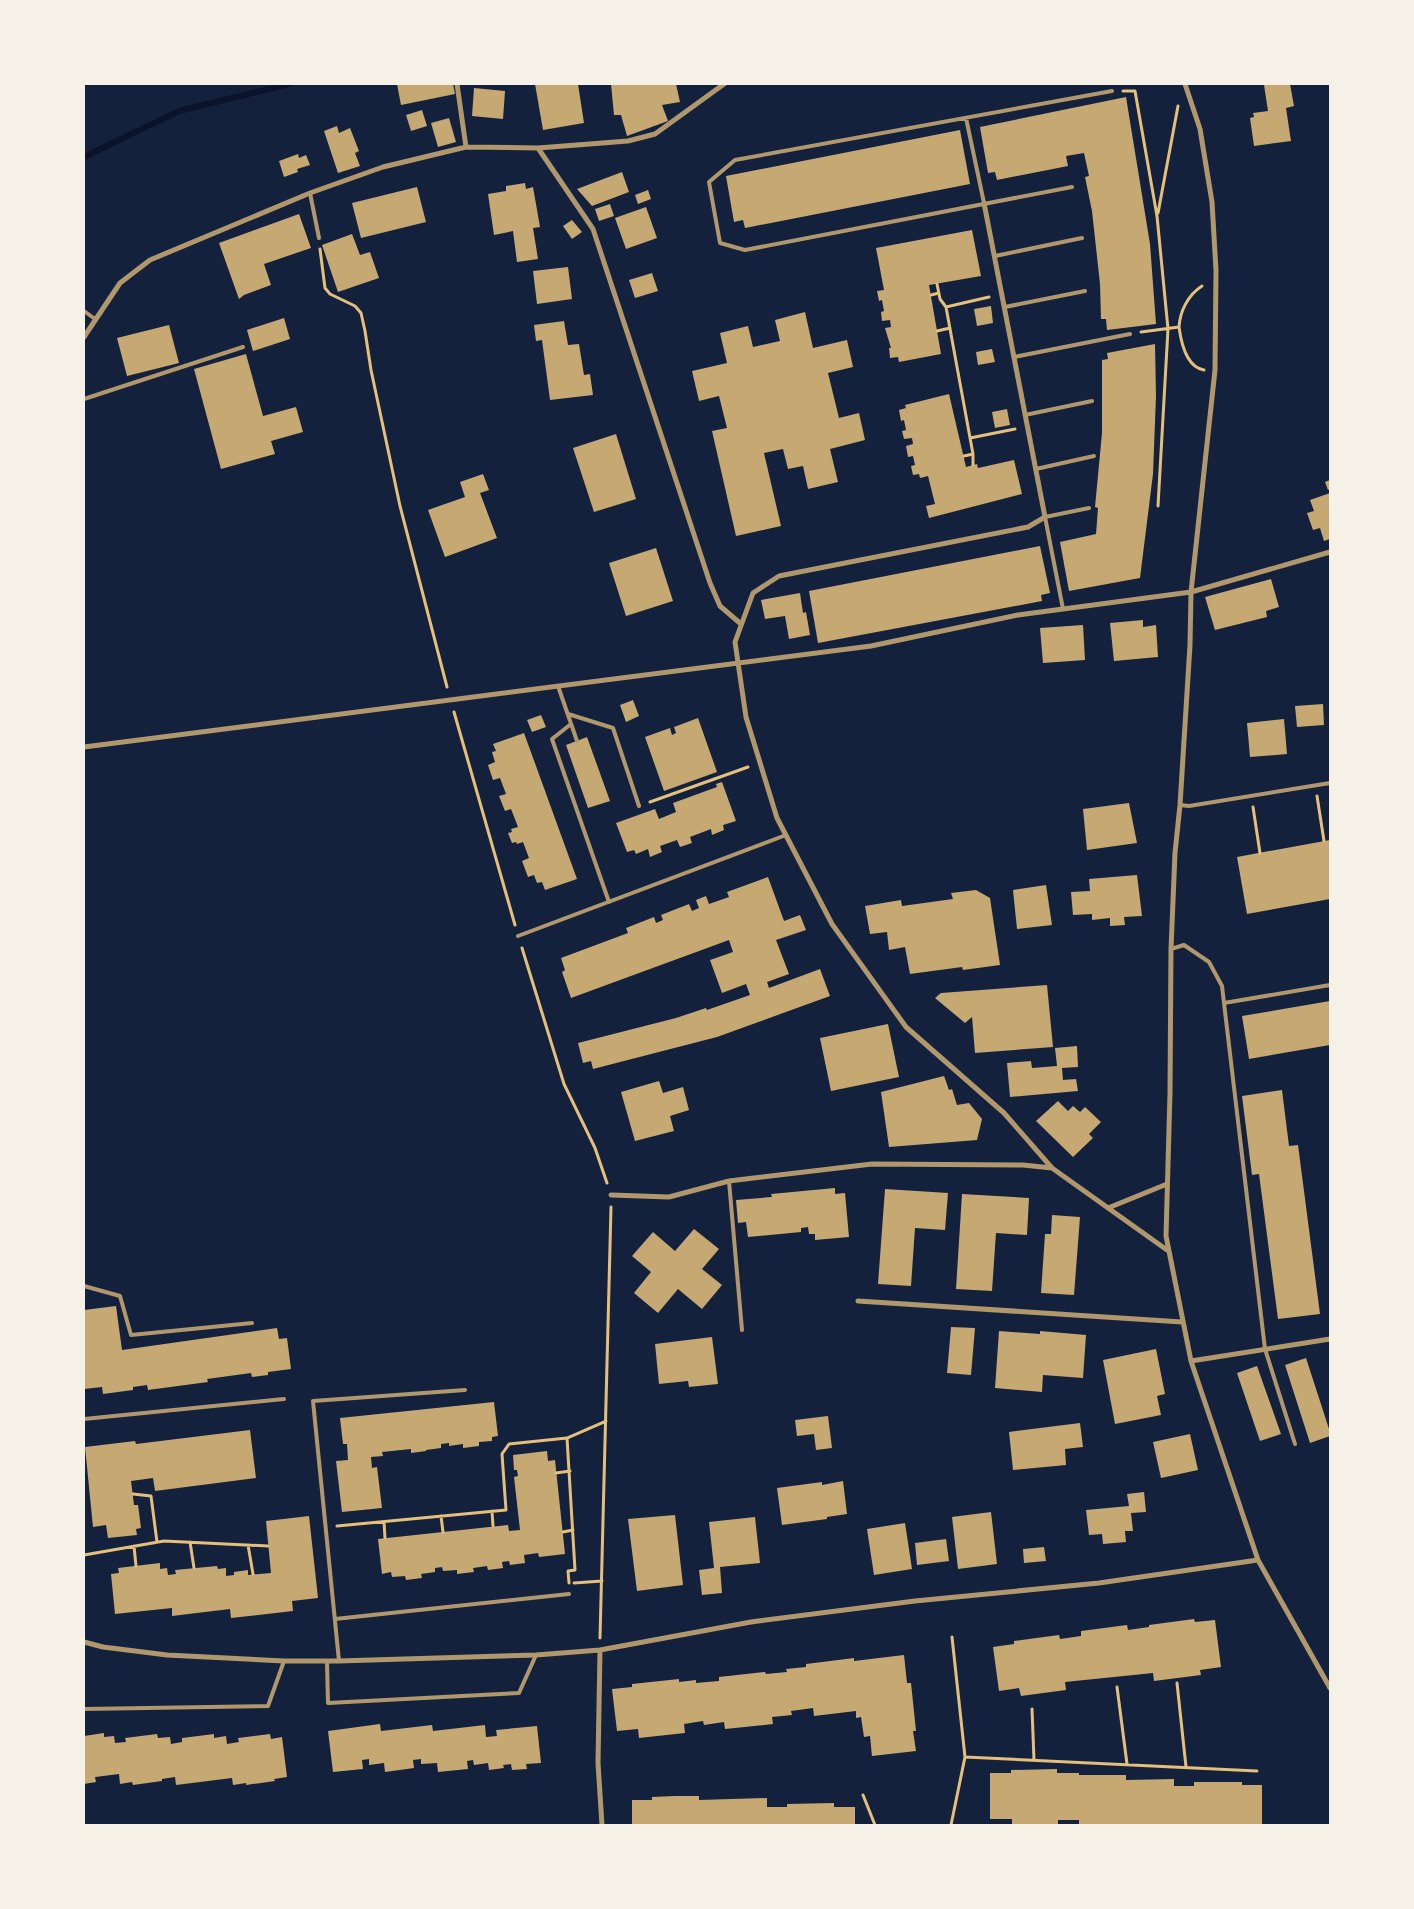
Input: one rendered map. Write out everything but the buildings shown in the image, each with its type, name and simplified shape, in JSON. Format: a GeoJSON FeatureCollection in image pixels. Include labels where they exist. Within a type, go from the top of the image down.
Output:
{"type":"FeatureCollection","features":[{"type":"Feature","properties":{"kind":"street"},"geometry":{"type":"LineString","coordinates":[[457,84],[466,147]]}},
{"type":"Feature","properties":{"kind":"street"},"geometry":{"type":"LineString","coordinates":[[84,337],[120,282],[150,260],[310,193],[383,168],[466,147],[538,148],[628,142],[655,134],[724,84]]}},
{"type":"Feature","properties":{"kind":"street"},"geometry":{"type":"LineString","coordinates":[[1185,84],[1200,129],[1212,202],[1216,270],[1214,370],[1191,592],[1190,645],[1180,805],[1174,853],[1167,1250],[1191,1361],[1258,1560],[1330,1688]]}},
{"type":"Feature","properties":{"kind":"street"},"geometry":{"type":"LineString","coordinates":[[538,148],[593,229],[710,583],[720,606],[741,624]]}},
{"type":"Feature","properties":{"kind":"street"},"geometry":{"type":"LineString","coordinates":[[984,203],[1045,517],[1028,527],[780,576],[753,593],[735,642],[746,717],[777,818],[832,924],[906,1027],[1004,1112],[1052,1168],[1167,1250]]}},
{"type":"Feature","properties":{"kind":"street"},"geometry":{"type":"LineString","coordinates":[[84,747],[871,646],[1018,616],[1191,592],[1330,552]]}},
{"type":"Feature","properties":{"kind":"street"},"geometry":{"type":"LineString","coordinates":[[611,1195],[668,1197],[729,1180],[872,1164],[1052,1168]]}},
{"type":"Feature","properties":{"kind":"street"},"geometry":{"type":"LineString","coordinates":[[1108,1208],[1167,1184]]}},
{"type":"Feature","properties":{"kind":"street"},"geometry":{"type":"LineString","coordinates":[[858,1301],[1182,1322]]}},
{"type":"Feature","properties":{"kind":"street"},"geometry":{"type":"LineString","coordinates":[[1191,1361],[1330,1338]]}},
{"type":"Feature","properties":{"kind":"street"},"geometry":{"type":"LineString","coordinates":[[84,1642],[102,1647],[167,1655],[326,1662],[536,1655],[600,1650],[751,1622],[915,1601],[1099,1583],[1258,1560]]}},
{"type":"Feature","properties":{"kind":"street"},"geometry":{"type":"LineString","coordinates":[[600,1650],[598,1763],[602,1825]]}},
{"type":"Feature","properties":{"kind":"lane"},"geometry":{"type":"LineString","coordinates":[[1072,187],[745,250],[720,243],[709,182],[735,160],[1112,91]]}},
{"type":"Feature","properties":{"kind":"lane"},"geometry":{"type":"LineString","coordinates":[[966,118],[984,203]]}},
{"type":"Feature","properties":{"kind":"lane"},"geometry":{"type":"LineString","coordinates":[[310,193],[319,238]]}},
{"type":"Feature","properties":{"kind":"lane"},"geometry":{"type":"LineString","coordinates":[[994,256],[1082,238]]}},
{"type":"Feature","properties":{"kind":"lane"},"geometry":{"type":"LineString","coordinates":[[1005,307],[1086,291]]}},
{"type":"Feature","properties":{"kind":"lane"},"geometry":{"type":"LineString","coordinates":[[84,311],[95,319]]}},
{"type":"Feature","properties":{"kind":"lane"},"geometry":{"type":"LineString","coordinates":[[1014,357],[1130,334]]}},
{"type":"Feature","properties":{"kind":"lane"},"geometry":{"type":"LineString","coordinates":[[84,399],[243,347]]}},
{"type":"Feature","properties":{"kind":"lane"},"geometry":{"type":"LineString","coordinates":[[1025,415],[1092,401]]}},
{"type":"Feature","properties":{"kind":"lane"},"geometry":{"type":"LineString","coordinates":[[1036,469],[1094,456]]}},
{"type":"Feature","properties":{"kind":"lane"},"geometry":{"type":"LineString","coordinates":[[1063,609],[1045,517],[1089,508]]}},
{"type":"Feature","properties":{"kind":"lane"},"geometry":{"type":"LineString","coordinates":[[558,686],[577,740]]}},
{"type":"Feature","properties":{"kind":"lane"},"geometry":{"type":"LineString","coordinates":[[568,714],[613,728],[639,806]]}},
{"type":"Feature","properties":{"kind":"lane"},"geometry":{"type":"LineString","coordinates":[[571,724],[552,739],[609,902]]}},
{"type":"Feature","properties":{"kind":"lane"},"geometry":{"type":"LineString","coordinates":[[1180,805],[1189,806],[1330,783]]}},
{"type":"Feature","properties":{"kind":"lane"},"geometry":{"type":"LineString","coordinates":[[518,936],[786,835]]}},
{"type":"Feature","properties":{"kind":"lane"},"geometry":{"type":"LineString","coordinates":[[1171,949],[1184,945],[1209,962],[1222,986],[1265,1349],[1295,1444]]}},
{"type":"Feature","properties":{"kind":"lane"},"geometry":{"type":"LineString","coordinates":[[1224,1003],[1330,985]]}},
{"type":"Feature","properties":{"kind":"lane"},"geometry":{"type":"LineString","coordinates":[[729,1180],[742,1330]]}},
{"type":"Feature","properties":{"kind":"lane"},"geometry":{"type":"LineString","coordinates":[[84,1286],[120,1296],[132,1335],[252,1323]]}},
{"type":"Feature","properties":{"kind":"lane"},"geometry":{"type":"LineString","coordinates":[[339,1661],[314,1401],[465,1390]]}},
{"type":"Feature","properties":{"kind":"lane"},"geometry":{"type":"LineString","coordinates":[[84,1419],[284,1399]]}},
{"type":"Feature","properties":{"kind":"lane"},"geometry":{"type":"LineString","coordinates":[[335,1619],[569,1594]]}},
{"type":"Feature","properties":{"kind":"lane"},"geometry":{"type":"LineString","coordinates":[[326,1662],[328,1703],[519,1693],[536,1655]]}},
{"type":"Feature","properties":{"kind":"lane"},"geometry":{"type":"LineString","coordinates":[[84,1709],[268,1706],[284,1660]]}},
{"type":"Feature","properties":{"kind":"path"},"geometry":{"type":"LineString","coordinates":[[1112,91],[1135,91],[1157,216],[1168,329],[1158,506]]}},
{"type":"Feature","properties":{"kind":"path"},"geometry":{"type":"LineString","coordinates":[[1157,216],[1178,103]]}},
{"type":"Feature","properties":{"kind":"path"},"geometry":{"type":"LineString","coordinates":[[319,238],[325,288],[330,294],[355,306],[361,313],[370,370],[400,506],[450,700],[518,936],[564,1084],[595,1148],[611,1195],[600,1650]]}},
{"type":"Feature","properties":{"kind":"path"},"geometry":{"type":"LineString","coordinates":[[937,284],[940,299],[946,307],[973,454],[973,465]]}},
{"type":"Feature","properties":{"kind":"path"},"geometry":{"type":"LineString","coordinates":[[1200,369],[1188,358],[1183,347],[1179,327],[1184,307],[1198,289],[1205,284]]}},
{"type":"Feature","properties":{"kind":"path"},"geometry":{"type":"LineString","coordinates":[[931,295],[939,293]]}},
{"type":"Feature","properties":{"kind":"path"},"geometry":{"type":"LineString","coordinates":[[946,307],[1002,294]]}},
{"type":"Feature","properties":{"kind":"path"},"geometry":{"type":"LineString","coordinates":[[1130,334],[1179,327]]}},
{"type":"Feature","properties":{"kind":"path"},"geometry":{"type":"LineString","coordinates":[[937,331],[950,328]]}},
{"type":"Feature","properties":{"kind":"path"},"geometry":{"type":"LineString","coordinates":[[970,438],[1028,427]]}},
{"type":"Feature","properties":{"kind":"path"},"geometry":{"type":"LineString","coordinates":[[964,456],[973,454]]}},
{"type":"Feature","properties":{"kind":"path"},"geometry":{"type":"LineString","coordinates":[[639,806],[760,762]]}},
{"type":"Feature","properties":{"kind":"path"},"geometry":{"type":"LineString","coordinates":[[1315,785],[1324,841]]}},
{"type":"Feature","properties":{"kind":"path"},"geometry":{"type":"LineString","coordinates":[[1251,796],[1260,853]]}},
{"type":"Feature","properties":{"kind":"path"},"geometry":{"type":"LineString","coordinates":[[326,1527],[506,1510],[502,1454],[509,1444],[567,1438],[606,1421]]}},
{"type":"Feature","properties":{"kind":"path"},"geometry":{"type":"LineString","coordinates":[[567,1438],[575,1570],[568,1571],[569,1594]]}},
{"type":"Feature","properties":{"kind":"path"},"geometry":{"type":"LineString","coordinates":[[556,1473],[570,1471]]}},
{"type":"Feature","properties":{"kind":"path"},"geometry":{"type":"LineString","coordinates":[[133,1494],[151,1496],[158,1542]]}},
{"type":"Feature","properties":{"kind":"path"},"geometry":{"type":"LineString","coordinates":[[492,1511],[493,1526]]}},
{"type":"Feature","properties":{"kind":"path"},"geometry":{"type":"LineString","coordinates":[[441,1516],[443,1532]]}},
{"type":"Feature","properties":{"kind":"path"},"geometry":{"type":"LineString","coordinates":[[384,1522],[385,1538]]}},
{"type":"Feature","properties":{"kind":"path"},"geometry":{"type":"LineString","coordinates":[[562,1532],[573,1530]]}},
{"type":"Feature","properties":{"kind":"path"},"geometry":{"type":"LineString","coordinates":[[84,1555],[158,1542],[268,1546]]}},
{"type":"Feature","properties":{"kind":"path"},"geometry":{"type":"LineString","coordinates":[[190,1542],[194,1568]]}},
{"type":"Feature","properties":{"kind":"path"},"geometry":{"type":"LineString","coordinates":[[248,1545],[253,1574]]}},
{"type":"Feature","properties":{"kind":"path"},"geometry":{"type":"LineString","coordinates":[[134,1546],[136,1566]]}},
{"type":"Feature","properties":{"kind":"path"},"geometry":{"type":"LineString","coordinates":[[569,1584],[602,1581]]}},
{"type":"Feature","properties":{"kind":"path"},"geometry":{"type":"LineString","coordinates":[[952,1637],[965,1757],[952,1825]]}},
{"type":"Feature","properties":{"kind":"path"},"geometry":{"type":"LineString","coordinates":[[1177,1683],[1186,1767]]}},
{"type":"Feature","properties":{"kind":"path"},"geometry":{"type":"LineString","coordinates":[[1117,1687],[1127,1764]]}},
{"type":"Feature","properties":{"kind":"path"},"geometry":{"type":"LineString","coordinates":[[1032,1709],[1034,1760]]}},
{"type":"Feature","properties":{"kind":"path"},"geometry":{"type":"LineString","coordinates":[[965,1757],[1258,1771]]}},
{"type":"Feature","properties":{"kind":"path"},"geometry":{"type":"LineString","coordinates":[[863,1795],[875,1825]]}},
{"type":"Feature","properties":{"kind":"waterway"},"geometry":{"type":"LineString","coordinates":[[84,157],[179,111],[289,84]]}}]}
